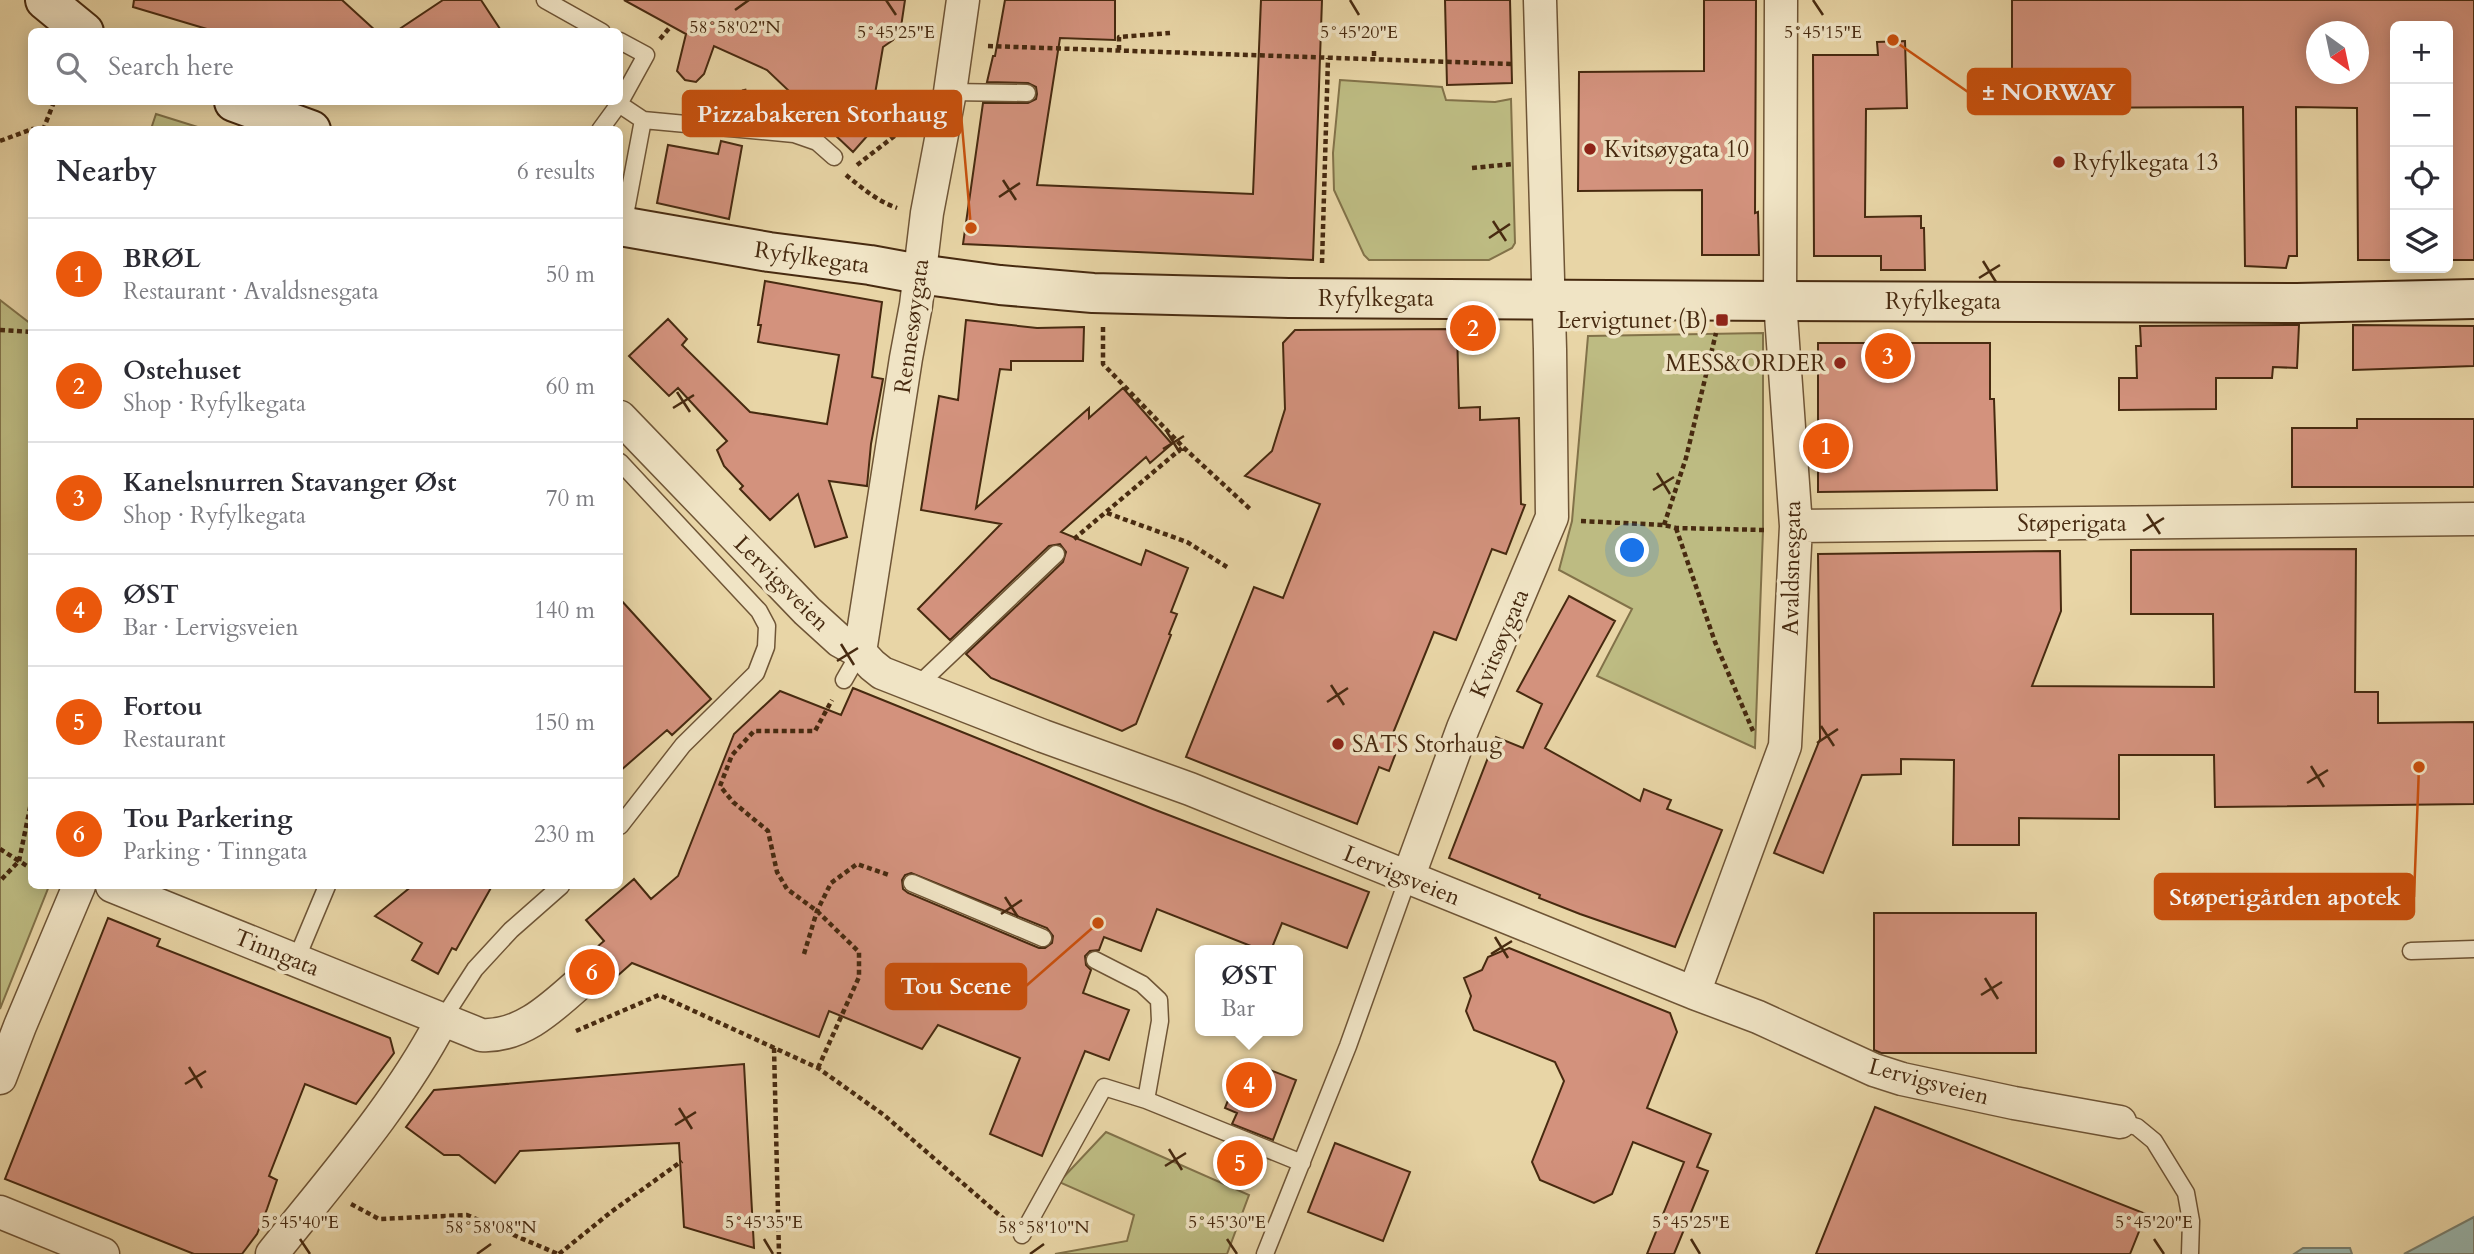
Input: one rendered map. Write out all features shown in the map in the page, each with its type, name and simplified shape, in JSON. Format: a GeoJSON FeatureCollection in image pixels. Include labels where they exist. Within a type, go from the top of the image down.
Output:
{"type":"FeatureCollection","features":[{"type":"Feature","properties":{"kind":"street"},"geometry":{"type":"LineString","coordinates":[[45,0],[79,28]]}},
{"type":"Feature","properties":{"kind":"street","name":"Rennesøygata"},"geometry":{"type":"LineString","coordinates":[[860,652],[916,305],[927,212],[950,92],[963,0]]}},
{"type":"Feature","properties":{"kind":"street","name":"Kvitsøygata"},"geometry":{"type":"LineString","coordinates":[[1408,877],[1438,792],[1494,652],[1552,517],[1540,0]]}},
{"type":"Feature","properties":{"kind":"street","name":"Avaldsnesgata"},"geometry":{"type":"LineString","coordinates":[[1694,993],[1785,746],[1796,526],[1780,301],[1781,0]]}},
{"type":"Feature","properties":{"kind":"street"},"geometry":{"type":"LineString","coordinates":[[242,105],[300,126]]}},
{"type":"Feature","properties":{"kind":"street","name":"Ryfylkegata"},"geometry":{"type":"LineString","coordinates":[[623,226],[769,252],[919,274],[1000,285],[1093,293],[1303,298],[1780,301],[2297,303],[2474,299]]}},
{"type":"Feature","properties":{"kind":"street","name":"Lervigsveien"},"geometry":{"type":"LineString","coordinates":[[623,420],[807,611],[840,641],[860,652],[872,666],[883,673],[1142,770],[1758,1017],[1874,1070],[1902,1079],[2014,1103],[2120,1122]]}},
{"type":"Feature","properties":{"kind":"street","name":"Støperigata"},"geometry":{"type":"LineString","coordinates":[[1796,526],[2474,519]]}},
{"type":"Feature","properties":{"kind":"street"},"geometry":{"type":"LineString","coordinates":[[0,1078],[78,889]]}},
{"type":"Feature","properties":{"kind":"street","name":"Tinngata"},"geometry":{"type":"LineString","coordinates":[[119,889],[481,1035],[513,1032],[537,1018],[592,972]]}},
{"type":"Feature","properties":{"kind":"street"},"geometry":{"type":"LineString","coordinates":[[272,1254],[415,1067],[442,1020]]}},
{"type":"Feature","properties":{"kind":"street"},"geometry":{"type":"LineString","coordinates":[[0,1213],[103,1254]]}},
{"type":"Feature","properties":{"kind":"lane"},"geometry":{"type":"LineString","coordinates":[[545,0],[595,28]]}},
{"type":"Feature","properties":{"kind":"lane"},"geometry":{"type":"LineString","coordinates":[[623,43],[646,55],[623,98]]}},
{"type":"Feature","properties":{"kind":"lane"},"geometry":{"type":"LineString","coordinates":[[950,92],[1027,93]]}},
{"type":"Feature","properties":{"kind":"lane"},"geometry":{"type":"LineString","coordinates":[[603,126],[619,105]]}},
{"type":"Feature","properties":{"kind":"lane"},"geometry":{"type":"LineString","coordinates":[[621,105],[643,120],[794,134],[817,142],[834,157]]}},
{"type":"Feature","properties":{"kind":"lane"},"geometry":{"type":"LineString","coordinates":[[623,216],[643,120]]}},
{"type":"Feature","properties":{"kind":"lane"},"geometry":{"type":"LineString","coordinates":[[623,465],[759,611],[767,626],[766,647],[756,673],[683,746],[623,822]]}},
{"type":"Feature","properties":{"kind":"lane"},"geometry":{"type":"LineString","coordinates":[[623,485],[633,477]]}},
{"type":"Feature","properties":{"kind":"lane"},"geometry":{"type":"LineString","coordinates":[[916,687],[1056,554]]}},
{"type":"Feature","properties":{"kind":"lane"},"geometry":{"type":"LineString","coordinates":[[844,680],[860,652]]}},
{"type":"Feature","properties":{"kind":"lane","name":"Kvitsøygata"},"geometry":{"type":"LineString","coordinates":[[1265,1254],[1348,1046],[1408,877]]}},
{"type":"Feature","properties":{"kind":"lane"},"geometry":{"type":"LineString","coordinates":[[912,883],[1043,938]]}},
{"type":"Feature","properties":{"kind":"lane"},"geometry":{"type":"LineString","coordinates":[[296,960],[326,889]]}},
{"type":"Feature","properties":{"kind":"lane"},"geometry":{"type":"LineString","coordinates":[[442,1020],[475,969],[511,930],[558,889]]}},
{"type":"Feature","properties":{"kind":"lane"},"geometry":{"type":"LineString","coordinates":[[2411,951],[2474,948]]}},
{"type":"Feature","properties":{"kind":"lane"},"geometry":{"type":"LineString","coordinates":[[1095,960],[1142,984],[1160,1000],[1160,1021],[1146,1100]]}},
{"type":"Feature","properties":{"kind":"lane"},"geometry":{"type":"LineString","coordinates":[[1022,1235],[1104,1087],[1146,1100],[1302,1163]]}},
{"type":"Feature","properties":{"kind":"lane","name":"Lervigsveien"},"geometry":{"type":"LineString","coordinates":[[2120,1122],[2137,1127],[2154,1141],[2186,1193],[2191,1221],[2190,1254]]}},
{"type":"Feature","properties":{"kind":"path"},"geometry":{"type":"LineString","coordinates":[[1119,50],[1119,37],[1170,33]]}},
{"type":"Feature","properties":{"kind":"path"},"geometry":{"type":"LineString","coordinates":[[980,46],[1519,65]]}},
{"type":"Feature","properties":{"kind":"path"},"geometry":{"type":"LineString","coordinates":[[1374,51],[1374,60]]}},
{"type":"Feature","properties":{"kind":"path"},"geometry":{"type":"LineString","coordinates":[[1322,267],[1328,58]]}},
{"type":"Feature","properties":{"kind":"path"},"geometry":{"type":"LineString","coordinates":[[44,126],[53,105]]}},
{"type":"Feature","properties":{"kind":"path"},"geometry":{"type":"LineString","coordinates":[[0,141],[28,130]]}},
{"type":"Feature","properties":{"kind":"path"},"geometry":{"type":"LineString","coordinates":[[846,174],[897,134]]}},
{"type":"Feature","properties":{"kind":"path"},"geometry":{"type":"LineString","coordinates":[[834,157],[846,174],[876,198],[901,209]]}},
{"type":"Feature","properties":{"kind":"path"},"geometry":{"type":"LineString","coordinates":[[1472,168],[1521,164]]}},
{"type":"Feature","properties":{"kind":"path"},"geometry":{"type":"LineString","coordinates":[[1664,525],[1686,458],[1714,347],[1720,300]]}},
{"type":"Feature","properties":{"kind":"path"},"geometry":{"type":"LineString","coordinates":[[1103,323],[1103,364],[1183,447],[1250,509]]}},
{"type":"Feature","properties":{"kind":"path"},"geometry":{"type":"LineString","coordinates":[[0,330],[28,332]]}},
{"type":"Feature","properties":{"kind":"path"},"geometry":{"type":"LineString","coordinates":[[1056,554],[1183,447]]}},
{"type":"Feature","properties":{"kind":"path"},"geometry":{"type":"LineString","coordinates":[[1106,512],[1187,542],[1227,567]]}},
{"type":"Feature","properties":{"kind":"path"},"geometry":{"type":"LineString","coordinates":[[1552,517],[1572,521],[1664,525],[1676,528],[1763,530],[1796,526]]}},
{"type":"Feature","properties":{"kind":"path"},"geometry":{"type":"LineString","coordinates":[[1676,528],[1715,642],[1760,747],[1785,746]]}},
{"type":"Feature","properties":{"kind":"path"},"geometry":{"type":"LineString","coordinates":[[818,1068],[859,977],[859,952],[817,911],[787,889],[777,872],[768,831],[733,802],[720,786],[733,755],[754,731],[815,731],[844,680]]}},
{"type":"Feature","properties":{"kind":"path"},"geometry":{"type":"LineString","coordinates":[[0,881],[19,861],[28,818]]}},
{"type":"Feature","properties":{"kind":"path"},"geometry":{"type":"LineString","coordinates":[[0,849],[28,867]]}},
{"type":"Feature","properties":{"kind":"path"},"geometry":{"type":"LineString","coordinates":[[804,954],[817,911],[831,883],[857,864],[912,883]]}},
{"type":"Feature","properties":{"kind":"path"},"geometry":{"type":"LineString","coordinates":[[570,1034],[659,995],[818,1068],[884,1115],[1022,1235]]}},
{"type":"Feature","properties":{"kind":"path"},"geometry":{"type":"LineString","coordinates":[[774,1048],[779,1254]]}},
{"type":"Feature","properties":{"kind":"path"},"geometry":{"type":"LineString","coordinates":[[341,1198],[379,1219],[467,1215],[559,1254],[611,1212],[682,1161]]}},
{"type":"Feature","properties":{"kind":"shaded area"},"geometry":{"type":"Polygon","coordinates":[[[1340,80],[1442,87],[1446,100],[1495,102],[1511,99],[1515,243],[1512,248],[1489,260],[1369,260],[1364,255],[1334,190],[1333,153],[1340,80]]]}},
{"type":"Feature","properties":{"kind":"shaded area"},"geometry":{"type":"Polygon","coordinates":[[[156,114],[194,126],[152,126],[156,114]]]}},
{"type":"Feature","properties":{"kind":"shaded area"},"geometry":{"type":"Polygon","coordinates":[[[0,300],[28,322],[28,889],[48,889],[0,1009],[0,300]]]}},
{"type":"Feature","properties":{"kind":"shaded area"},"geometry":{"type":"Polygon","coordinates":[[[1763,333],[1763,530],[1755,748],[1597,676],[1632,609],[1559,570],[1572,521],[1588,336],[1763,333]]]}},
{"type":"Feature","properties":{"kind":"shaded area"},"geometry":{"type":"Polygon","coordinates":[[[1106,1132],[1249,1195],[1227,1254],[1055,1254],[1127,1241],[1134,1215],[1059,1182],[1106,1132]]]}},
{"type":"Feature","properties":{"kind":"water"},"geometry":{"type":"Polygon","coordinates":[[[2474,1217],[2474,1254],[2404,1254],[2474,1217]]]}},
{"type":"Feature","properties":{"kind":"water"},"geometry":{"type":"Polygon","coordinates":[[[2303,1248],[2350,1248],[2352,1254],[2294,1254],[2303,1248]]]}},
{"type":"Feature","properties":{"kind":"building"},"geometry":{"type":"Polygon","coordinates":[[[134,0],[342,0],[373,28],[204,28],[133,7],[134,0]]]}},
{"type":"Feature","properties":{"kind":"building"},"geometry":{"type":"Polygon","coordinates":[[[443,0],[481,0],[499,28],[401,28],[443,0]]]}},
{"type":"Feature","properties":{"kind":"building"},"geometry":{"type":"Polygon","coordinates":[[[624,0],[905,0],[901,27],[893,40],[883,47],[868,135],[853,152],[767,70],[714,46],[704,74],[696,82],[685,80],[677,71],[686,34],[624,0]]]}},
{"type":"Feature","properties":{"kind":"building"},"geometry":{"type":"Polygon","coordinates":[[[1005,0],[1115,0],[1115,40],[1060,38],[1037,185],[1253,194],[1261,0],[1322,0],[1313,260],[963,244],[983,103],[1028,103],[1036,99],[1037,94],[1036,87],[1028,83],[987,82],[995,56],[1005,0]]]}},
{"type":"Feature","properties":{"kind":"building"},"geometry":{"type":"Polygon","coordinates":[[[1445,0],[1510,0],[1512,83],[1447,85],[1445,0]]]}},
{"type":"Feature","properties":{"kind":"building"},"geometry":{"type":"Polygon","coordinates":[[[1704,0],[1756,0],[1755,213],[1758,212],[1759,255],[1702,255],[1702,190],[1578,191],[1579,72],[1704,71],[1704,0]]]}},
{"type":"Feature","properties":{"kind":"building"},"geometry":{"type":"Polygon","coordinates":[[[2012,0],[2474,0],[2474,260],[2453,260],[2453,21],[2390,21],[2390,260],[2358,260],[2357,108],[2296,107],[2297,256],[2289,256],[2286,268],[2245,266],[2243,107],[2012,108],[2012,0]]]}},
{"type":"Feature","properties":{"kind":"building"},"geometry":{"type":"Polygon","coordinates":[[[1905,41],[1907,108],[1866,109],[1865,217],[1921,216],[1921,228],[1924,228],[1925,270],[1881,270],[1881,256],[1814,256],[1813,55],[1878,55],[1877,42],[1905,41]]]}},
{"type":"Feature","properties":{"kind":"building"},"geometry":{"type":"Polygon","coordinates":[[[721,141],[742,146],[729,219],[657,203],[668,145],[718,154],[721,141]]]}},
{"type":"Feature","properties":{"kind":"building"},"geometry":{"type":"Polygon","coordinates":[[[765,281],[882,302],[872,377],[883,379],[871,444],[867,486],[829,481],[847,537],[815,547],[798,494],[770,520],[740,489],[743,486],[724,466],[717,450],[727,441],[678,388],[669,396],[629,356],[668,319],[687,339],[682,345],[750,412],[827,424],[839,355],[758,342],[765,281]]]}},
{"type":"Feature","properties":{"kind":"building"},"geometry":{"type":"Polygon","coordinates":[[[966,320],[1037,328],[1084,327],[1083,361],[1011,361],[1011,370],[1000,369],[976,508],[1089,408],[1089,418],[1123,388],[1172,444],[1150,463],[1146,457],[1061,532],[1141,565],[1146,550],[1188,568],[1171,612],[1177,614],[1169,634],[1171,635],[1136,724],[1122,731],[991,678],[966,654],[1063,562],[1066,552],[1060,544],[1049,546],[950,640],[918,609],[1001,524],[921,510],[939,396],[958,400],[966,320]]]}},
{"type":"Feature","properties":{"kind":"building"},"geometry":{"type":"Polygon","coordinates":[[[2299,325],[2297,368],[2273,367],[2272,378],[2216,378],[2216,409],[2119,410],[2119,378],[2137,378],[2136,346],[2141,346],[2140,326],[2299,325]]]}},
{"type":"Feature","properties":{"kind":"building"},"geometry":{"type":"Polygon","coordinates":[[[2353,325],[2474,326],[2474,366],[2353,370],[2353,325]]]}},
{"type":"Feature","properties":{"kind":"building"},"geometry":{"type":"Polygon","coordinates":[[[1457,329],[1459,408],[1480,407],[1480,420],[1519,418],[1521,504],[1525,505],[1506,554],[1492,549],[1456,640],[1434,632],[1391,738],[1400,742],[1389,771],[1379,767],[1357,824],[1186,757],[1254,587],[1283,598],[1320,504],[1245,476],[1272,451],[1285,409],[1283,343],[1295,330],[1457,329]]]}},
{"type":"Feature","properties":{"kind":"building"},"geometry":{"type":"Polygon","coordinates":[[[1818,343],[1990,343],[1990,399],[1994,399],[1997,490],[1818,492],[1818,343]]]}},
{"type":"Feature","properties":{"kind":"building"},"geometry":{"type":"Polygon","coordinates":[[[2357,419],[2474,419],[2474,487],[2292,487],[2292,428],[2357,428],[2357,419]]]}},
{"type":"Feature","properties":{"kind":"building"},"geometry":{"type":"Polygon","coordinates":[[[2356,549],[2355,692],[2378,692],[2378,723],[2474,722],[2474,804],[2215,807],[2214,755],[2119,755],[2119,819],[2019,818],[2019,845],[1953,845],[1954,760],[1901,759],[1901,774],[1862,775],[1823,873],[1774,853],[1820,739],[1818,554],[2060,551],[2061,611],[2032,686],[2214,687],[2213,614],[2131,614],[2131,550],[2356,549]]]}},
{"type":"Feature","properties":{"kind":"building"},"geometry":{"type":"Polygon","coordinates":[[[1569,596],[1615,621],[1545,748],[1640,801],[1644,789],[1671,800],[1667,809],[1722,830],[1675,947],[1539,898],[1540,895],[1449,858],[1496,737],[1523,748],[1542,704],[1517,691],[1569,596]]]}},
{"type":"Feature","properties":{"kind":"building"},"geometry":{"type":"Polygon","coordinates":[[[623,602],[711,699],[672,735],[667,730],[623,768],[623,602]]]}},
{"type":"Feature","properties":{"kind":"building"},"geometry":{"type":"Polygon","coordinates":[[[853,688],[1153,809],[1369,892],[1347,948],[1282,923],[1273,945],[1248,945],[1157,909],[1141,951],[1104,937],[1099,950],[1090,951],[1085,956],[1086,965],[1091,970],[1083,993],[1129,1010],[1109,1060],[1085,1051],[1042,1156],[990,1134],[1020,1058],[938,1025],[922,1049],[829,1011],[819,1037],[632,963],[606,986],[610,969],[606,960],[599,955],[589,954],[604,941],[586,920],[634,879],[651,899],[678,876],[734,734],[780,691],[841,715],[853,688]],[[911,873],[905,875],[902,880],[903,889],[908,893],[1039,948],[1045,948],[1052,943],[1053,936],[1047,928],[911,873]]]}},
{"type":"Feature","properties":{"kind":"building"},"geometry":{"type":"Polygon","coordinates":[[[408,889],[490,889],[456,950],[452,948],[438,974],[412,960],[422,943],[375,916],[408,889]]]}},
{"type":"Feature","properties":{"kind":"building"},"geometry":{"type":"Polygon","coordinates":[[[1874,913],[2036,913],[2036,1053],[1881,1053],[1874,1050],[1874,913]]]}},
{"type":"Feature","properties":{"kind":"building"},"geometry":{"type":"Polygon","coordinates":[[[108,918],[160,939],[157,946],[390,1038],[394,1053],[356,1104],[305,1084],[269,1176],[277,1180],[267,1209],[257,1234],[242,1254],[194,1254],[5,1179],[108,918]]]}},
{"type":"Feature","properties":{"kind":"building"},"geometry":{"type":"Polygon","coordinates":[[[1509,948],[1670,1013],[1677,1032],[1647,1108],[1711,1134],[1697,1167],[1708,1171],[1674,1254],[1647,1254],[1684,1162],[1633,1142],[1612,1194],[1594,1203],[1540,1180],[1532,1162],[1564,1081],[1555,1062],[1474,1030],[1466,1011],[1471,996],[1464,978],[1482,970],[1488,957],[1509,948]]]}},
{"type":"Feature","properties":{"kind":"building"},"geometry":{"type":"Polygon","coordinates":[[[1244,1060],[1296,1080],[1273,1140],[1232,1124],[1237,1113],[1225,1108],[1244,1060]]]}},
{"type":"Feature","properties":{"kind":"building"},"geometry":{"type":"Polygon","coordinates":[[[744,1064],[754,1248],[684,1227],[679,1143],[520,1151],[495,1183],[459,1155],[444,1155],[406,1127],[434,1090],[744,1064]]]}},
{"type":"Feature","properties":{"kind":"building"},"geometry":{"type":"Polygon","coordinates":[[[1875,1107],[2146,1214],[2130,1254],[1816,1254],[1875,1107]]]}},
{"type":"Feature","properties":{"kind":"building"},"geometry":{"type":"Polygon","coordinates":[[[1225,1143],[1265,1159],[1256,1182],[1216,1166],[1225,1143]]]}},
{"type":"Feature","properties":{"kind":"building"},"geometry":{"type":"Polygon","coordinates":[[[1335,1143],[1410,1172],[1383,1241],[1308,1212],[1335,1143]]]}},
{"type":"Feature","properties":{"kind":"place","name":"± NORWAY"},"geometry":{"type":"Point","coordinates":[1893,40]}},
{"type":"Feature","properties":{"kind":"place","name":"Kvitsøygata 10"},"geometry":{"type":"Point","coordinates":[1590,149]}},
{"type":"Feature","properties":{"kind":"place","name":"Ryfylkegata 13"},"geometry":{"type":"Point","coordinates":[2059,162]}},
{"type":"Feature","properties":{"kind":"place","name":"Pizzabakeren Storhaug"},"geometry":{"type":"Point","coordinates":[971,228]}},
{"type":"Feature","properties":{"kind":"place","name":"Lervigtunet (B)"},"geometry":{"type":"Point","coordinates":[1722,320]}},
{"type":"Feature","properties":{"kind":"place","name":"Ostehuset"},"geometry":{"type":"Point","coordinates":[1473,328]}},
{"type":"Feature","properties":{"kind":"place","name":"Kanelsnurren Stavanger Øst"},"geometry":{"type":"Point","coordinates":[1888,356]}},
{"type":"Feature","properties":{"kind":"place","name":"MESS&ORDER"},"geometry":{"type":"Point","coordinates":[1840,363]}},
{"type":"Feature","properties":{"kind":"place","name":"BRØL"},"geometry":{"type":"Point","coordinates":[1826,446]}},
{"type":"Feature","properties":{"kind":"place","name":"SATS Storhaug"},"geometry":{"type":"Point","coordinates":[1338,744]}},
{"type":"Feature","properties":{"kind":"place","name":"Støperigården apotek"},"geometry":{"type":"Point","coordinates":[2419,767]}},
{"type":"Feature","properties":{"kind":"place","name":"Tou Scene"},"geometry":{"type":"Point","coordinates":[1098,923]}},
{"type":"Feature","properties":{"kind":"place","name":"Tou Parkering"},"geometry":{"type":"Point","coordinates":[592,972]}},
{"type":"Feature","properties":{"kind":"place","name":"ØST"},"geometry":{"type":"Point","coordinates":[1249,1085]}},
{"type":"Feature","properties":{"kind":"place","name":"Fortou"},"geometry":{"type":"Point","coordinates":[1240,1163]}}]}
